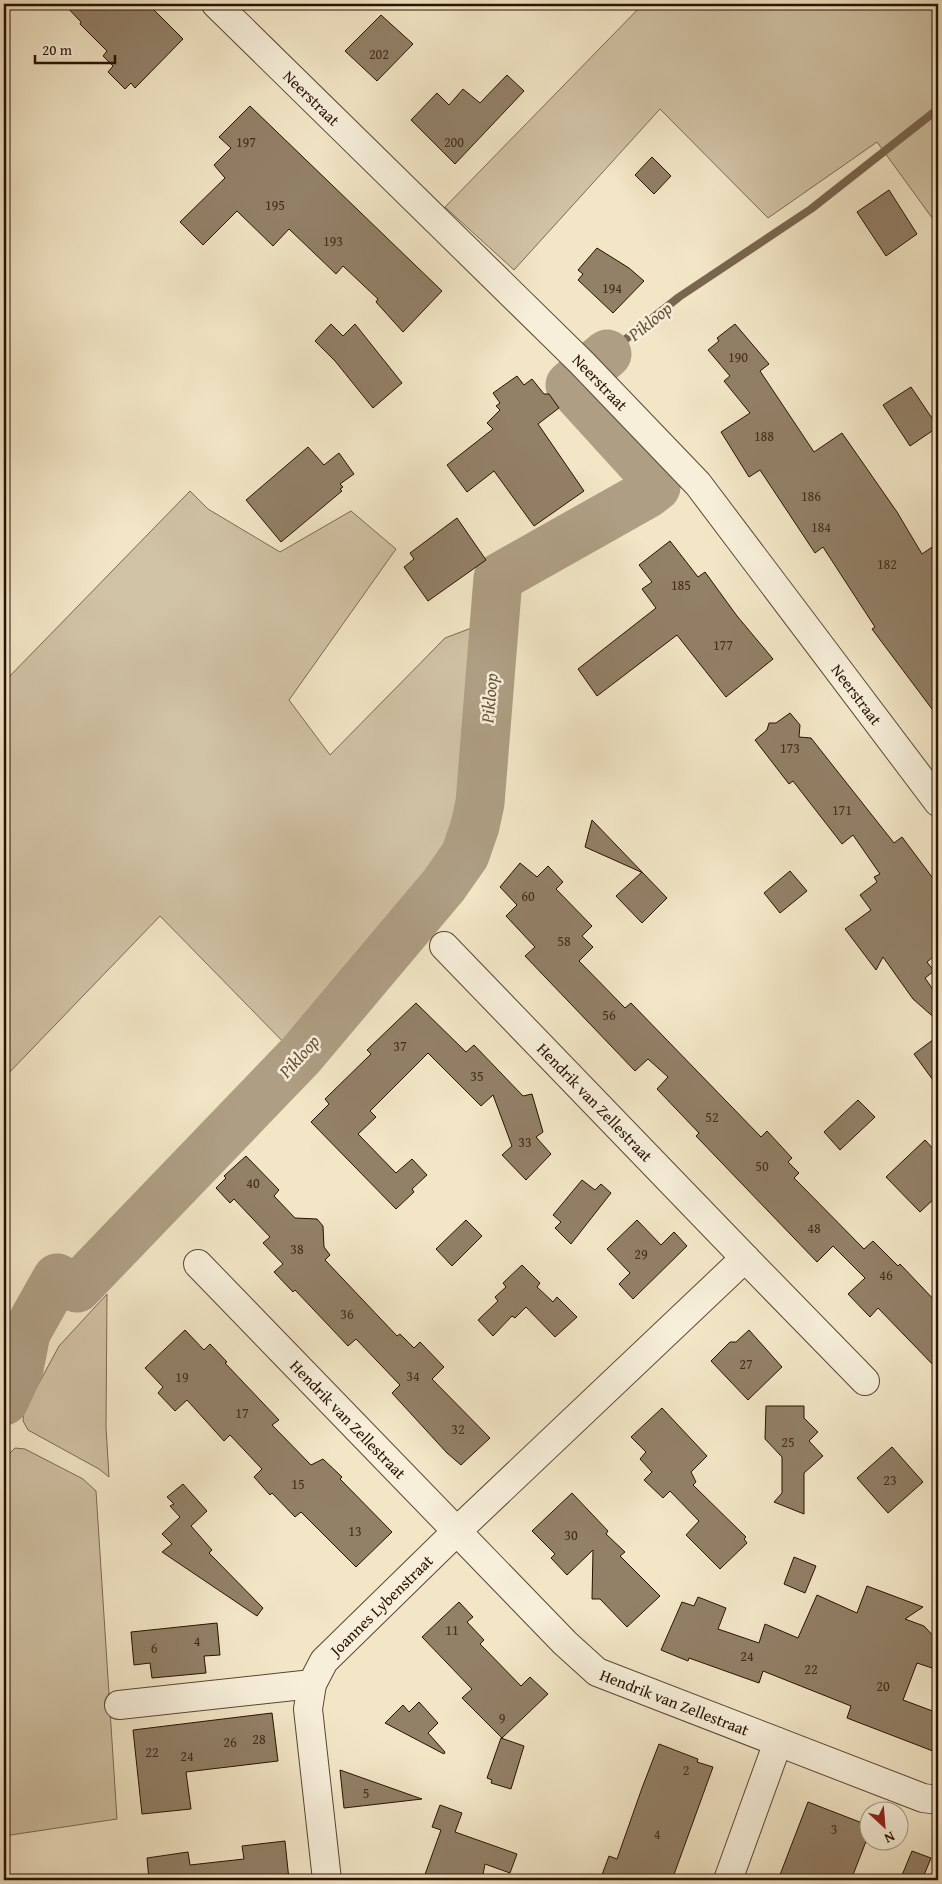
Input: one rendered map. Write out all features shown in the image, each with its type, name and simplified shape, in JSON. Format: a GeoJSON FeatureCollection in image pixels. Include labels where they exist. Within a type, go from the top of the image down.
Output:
{"type":"FeatureCollection","features":[{"type":"Feature","properties":{"kind":"street","name":"Neerstraat"},"geometry":{"type":"LineString","coordinates":[[216,4],[590,371],[698,484],[938,802]]}},
{"type":"Feature","properties":{"kind":"street","name":"Hendrik van Zellestraat"},"geometry":{"type":"LineString","coordinates":[[444,946],[865,1381]]}},
{"type":"Feature","properties":{"kind":"street"},"geometry":{"type":"LineString","coordinates":[[457,1531],[745,1258]]}},
{"type":"Feature","properties":{"kind":"street","name":"Hendrik van Zellestraat"},"geometry":{"type":"LineString","coordinates":[[198,1264],[565,1643],[597,1672],[923,1798],[938,1800]]}},
{"type":"Feature","properties":{"kind":"street","name":"Joannes Lybenstraat"},"geometry":{"type":"LineString","coordinates":[[327,1880],[308,1709],[312,1684],[324,1661],[457,1531]]}},
{"type":"Feature","properties":{"kind":"street"},"geometry":{"type":"LineString","coordinates":[[119,1706],[312,1684]]}},
{"type":"Feature","properties":{"kind":"street"},"geometry":{"type":"LineString","coordinates":[[728,1880],[778,1742]]}},
{"type":"Feature","properties":{"kind":"shaded area"},"geometry":{"type":"Polygon","coordinates":[[[643,4],[938,4],[938,226],[877,142],[768,218],[660,109],[514,270],[445,207],[643,4]]]}},
{"type":"Feature","properties":{"kind":"shaded area"},"geometry":{"type":"Polygon","coordinates":[[[190,491],[208,509],[280,552],[351,511],[396,549],[289,700],[330,755],[445,638],[511,613],[475,826],[465,855],[444,885],[296,1055],[160,916],[4,1078],[4,682],[190,491]]]}},
{"type":"Feature","properties":{"kind":"shaded area"},"geometry":{"type":"Polygon","coordinates":[[[107,1294],[106,1427],[109,1477],[99,1469],[28,1430],[23,1421],[24,1411],[59,1346],[107,1294]]]}},
{"type":"Feature","properties":{"kind":"shaded area"},"geometry":{"type":"Polygon","coordinates":[[[15,1448],[25,1449],[83,1479],[96,1491],[117,1819],[4,1836],[4,1463],[8,1455],[15,1448]]]}},
{"type":"Feature","properties":{"kind":"building"},"geometry":{"type":"Polygon","coordinates":[[[64,4],[148,4],[183,39],[135,88],[131,83],[125,89],[108,72],[113,66],[103,56],[107,51],[80,24],[81,22],[64,4]]]}},
{"type":"Feature","properties":{"kind":"building"},"geometry":{"type":"Polygon","coordinates":[[[381,15],[413,44],[377,81],[345,51],[381,15]]]}},
{"type":"Feature","properties":{"kind":"building"},"geometry":{"type":"Polygon","coordinates":[[[507,75],[524,91],[455,164],[411,120],[437,93],[449,105],[463,89],[480,103],[507,75]]]}},
{"type":"Feature","properties":{"kind":"building"},"geometry":{"type":"Polygon","coordinates":[[[250,106],[442,291],[403,332],[376,302],[378,299],[343,266],[336,274],[289,229],[273,246],[237,211],[203,245],[180,222],[225,178],[214,165],[231,148],[219,137],[250,106]]]}},
{"type":"Feature","properties":{"kind":"building"},"geometry":{"type":"Polygon","coordinates":[[[652,157],[671,176],[654,194],[635,175],[652,157]]]}},
{"type":"Feature","properties":{"kind":"building"},"geometry":{"type":"Polygon","coordinates":[[[889,190],[917,234],[886,256],[857,212],[889,190]]]}},
{"type":"Feature","properties":{"kind":"building"},"geometry":{"type":"Polygon","coordinates":[[[597,248],[629,268],[644,281],[613,313],[578,280],[583,274],[578,270],[597,248]]]}},
{"type":"Feature","properties":{"kind":"building"},"geometry":{"type":"Polygon","coordinates":[[[331,324],[343,336],[355,324],[402,383],[373,408],[335,361],[315,341],[331,324]]]}},
{"type":"Feature","properties":{"kind":"building"},"geometry":{"type":"Polygon","coordinates":[[[735,324],[769,364],[760,371],[814,452],[842,433],[897,512],[922,554],[938,543],[938,717],[872,629],[875,627],[823,547],[815,553],[760,470],[749,477],[721,432],[750,413],[724,381],[730,376],[708,350],[719,341],[717,338],[735,324]]]}},
{"type":"Feature","properties":{"kind":"building"},"geometry":{"type":"Polygon","coordinates":[[[517,376],[524,385],[532,379],[544,394],[549,394],[559,408],[538,424],[584,491],[534,526],[494,471],[467,492],[447,465],[493,429],[487,423],[500,410],[496,406],[500,403],[493,393],[517,376]]]}},
{"type":"Feature","properties":{"kind":"building"},"geometry":{"type":"Polygon","coordinates":[[[911,387],[938,427],[910,446],[883,405],[911,387]]]}},
{"type":"Feature","properties":{"kind":"building"},"geometry":{"type":"Polygon","coordinates":[[[308,447],[324,465],[339,453],[354,474],[340,484],[343,487],[340,489],[342,491],[281,542],[246,500],[308,447]]]}},
{"type":"Feature","properties":{"kind":"building"},"geometry":{"type":"Polygon","coordinates":[[[457,518],[486,560],[428,601],[404,567],[414,559],[410,553],[457,518]]]}},
{"type":"Feature","properties":{"kind":"building"},"geometry":{"type":"Polygon","coordinates":[[[670,541],[698,577],[705,572],[737,616],[773,659],[726,697],[677,635],[597,696],[578,669],[656,608],[642,589],[652,582],[639,565],[670,541]]]}},
{"type":"Feature","properties":{"kind":"building"},"geometry":{"type":"Polygon","coordinates":[[[790,713],[800,725],[799,737],[811,738],[894,843],[902,837],[938,885],[938,953],[927,962],[934,971],[925,978],[938,997],[938,1021],[913,999],[883,957],[876,970],[845,929],[871,910],[860,895],[877,882],[874,877],[880,874],[853,835],[842,844],[793,781],[789,784],[755,740],[767,730],[769,723],[776,723],[790,713]]]}},
{"type":"Feature","properties":{"kind":"building"},"geometry":{"type":"Polygon","coordinates":[[[592,820],[642,872],[585,847],[592,820]]]}},
{"type":"Feature","properties":{"kind":"building"},"geometry":{"type":"Polygon","coordinates":[[[520,863],[537,877],[548,866],[563,882],[556,889],[592,926],[582,936],[593,947],[579,961],[625,1008],[631,1003],[761,1137],[767,1131],[792,1158],[788,1162],[799,1173],[794,1178],[864,1249],[873,1241],[898,1266],[900,1264],[938,1304],[938,1370],[878,1308],[870,1317],[848,1294],[865,1278],[833,1246],[817,1262],[696,1136],[699,1133],[657,1089],[668,1077],[648,1059],[635,1071],[525,956],[535,947],[506,916],[517,905],[500,887],[520,863]]]}},
{"type":"Feature","properties":{"kind":"building"},"geometry":{"type":"Polygon","coordinates":[[[790,871],[807,891],[780,913],[764,893],[790,871]]]}},
{"type":"Feature","properties":{"kind":"building"},"geometry":{"type":"Polygon","coordinates":[[[642,872],[667,898],[642,923],[616,896],[642,872]]]}},
{"type":"Feature","properties":{"kind":"building"},"geometry":{"type":"Polygon","coordinates":[[[416,1003],[466,1052],[474,1045],[523,1096],[532,1094],[543,1132],[536,1137],[551,1154],[526,1180],[502,1155],[512,1146],[493,1095],[481,1106],[428,1053],[370,1111],[376,1117],[358,1134],[396,1173],[412,1159],[427,1175],[412,1189],[414,1192],[396,1209],[311,1122],[329,1104],[325,1099],[371,1054],[367,1050],[416,1003]]]}},
{"type":"Feature","properties":{"kind":"building"},"geometry":{"type":"Polygon","coordinates":[[[938,1036],[938,1087],[914,1054],[938,1036]]]}},
{"type":"Feature","properties":{"kind":"building"},"geometry":{"type":"Polygon","coordinates":[[[858,1100],[875,1117],[840,1150],[824,1132],[858,1100]]]}},
{"type":"Feature","properties":{"kind":"building"},"geometry":{"type":"Polygon","coordinates":[[[925,1140],[938,1154],[938,1195],[920,1212],[886,1177],[925,1140]]]}},
{"type":"Feature","properties":{"kind":"building"},"geometry":{"type":"Polygon","coordinates":[[[246,1156],[279,1190],[274,1196],[295,1218],[317,1219],[323,1226],[324,1247],[330,1255],[325,1260],[397,1336],[400,1334],[414,1348],[420,1342],[444,1367],[432,1379],[490,1438],[461,1465],[447,1453],[392,1393],[400,1385],[356,1339],[348,1346],[295,1290],[293,1292],[274,1272],[283,1264],[263,1243],[270,1237],[234,1199],[230,1203],[216,1188],[226,1178],[224,1176],[246,1156]]]}},
{"type":"Feature","properties":{"kind":"building"},"geometry":{"type":"Polygon","coordinates":[[[582,1180],[595,1190],[601,1184],[611,1193],[571,1244],[555,1228],[561,1222],[553,1215],[582,1180]]]}},
{"type":"Feature","properties":{"kind":"building"},"geometry":{"type":"Polygon","coordinates":[[[466,1220],[482,1236],[452,1266],[436,1249],[466,1220]]]}},
{"type":"Feature","properties":{"kind":"building"},"geometry":{"type":"Polygon","coordinates":[[[637,1220],[661,1245],[674,1232],[687,1246],[633,1299],[619,1284],[630,1273],[607,1249],[637,1220]]]}},
{"type":"Feature","properties":{"kind":"building"},"geometry":{"type":"Polygon","coordinates":[[[522,1265],[540,1283],[537,1287],[553,1302],[557,1297],[577,1317],[555,1337],[526,1307],[515,1318],[512,1316],[493,1336],[478,1320],[498,1301],[495,1297],[506,1287],[503,1283],[522,1265]]]}},
{"type":"Feature","properties":{"kind":"building"},"geometry":{"type":"Polygon","coordinates":[[[185,1330],[204,1350],[210,1344],[227,1362],[225,1363],[279,1420],[272,1425],[311,1465],[323,1459],[392,1532],[356,1567],[301,1512],[295,1517],[272,1493],[270,1495],[254,1477],[262,1469],[230,1435],[224,1441],[187,1400],[175,1411],[158,1393],[163,1387],[145,1368],[185,1330]]]}},
{"type":"Feature","properties":{"kind":"building"},"geometry":{"type":"Polygon","coordinates":[[[749,1330],[782,1367],[748,1400],[711,1361],[730,1342],[736,1342],[749,1330]]]}},
{"type":"Feature","properties":{"kind":"building"},"geometry":{"type":"Polygon","coordinates":[[[766,1406],[804,1406],[804,1418],[818,1432],[809,1441],[823,1456],[804,1473],[804,1514],[774,1502],[782,1493],[782,1457],[765,1439],[766,1406]]]}},
{"type":"Feature","properties":{"kind":"building"},"geometry":{"type":"Polygon","coordinates":[[[662,1408],[707,1456],[691,1472],[696,1482],[693,1485],[746,1537],[744,1539],[747,1543],[720,1569],[686,1535],[699,1521],[670,1491],[663,1498],[644,1480],[652,1472],[640,1459],[646,1452],[631,1437],[662,1408]]]}},
{"type":"Feature","properties":{"kind":"building"},"geometry":{"type":"Polygon","coordinates":[[[892,1447],[923,1482],[888,1513],[857,1478],[892,1447]]]}},
{"type":"Feature","properties":{"kind":"building"},"geometry":{"type":"Polygon","coordinates":[[[183,1484],[207,1511],[191,1526],[212,1550],[209,1553],[263,1608],[257,1616],[162,1552],[172,1544],[162,1534],[180,1517],[170,1506],[174,1504],[167,1497],[183,1484]]]}},
{"type":"Feature","properties":{"kind":"building"},"geometry":{"type":"Polygon","coordinates":[[[572,1493],[608,1531],[606,1534],[625,1552],[620,1556],[660,1596],[627,1627],[600,1599],[592,1599],[593,1550],[567,1575],[551,1558],[555,1554],[532,1531],[572,1493]]]}},
{"type":"Feature","properties":{"kind":"building"},"geometry":{"type":"Polygon","coordinates":[[[794,1557],[816,1566],[805,1593],[784,1584],[794,1557]]]}},
{"type":"Feature","properties":{"kind":"building"},"geometry":{"type":"Polygon","coordinates":[[[867,1586],[923,1607],[905,1619],[924,1626],[938,1641],[938,1670],[917,1663],[903,1700],[938,1713],[938,1753],[847,1718],[851,1706],[763,1671],[759,1683],[689,1658],[688,1661],[661,1650],[682,1602],[694,1606],[698,1597],[726,1608],[718,1629],[759,1643],[765,1624],[798,1638],[817,1595],[857,1613],[867,1586]]]}},
{"type":"Feature","properties":{"kind":"building"},"geometry":{"type":"Polygon","coordinates":[[[459,1602],[473,1617],[467,1622],[484,1640],[480,1644],[521,1686],[530,1677],[548,1694],[502,1738],[462,1698],[472,1689],[422,1637],[459,1602]]]}},
{"type":"Feature","properties":{"kind":"building"},"geometry":{"type":"Polygon","coordinates":[[[217,1623],[220,1655],[204,1656],[206,1673],[152,1678],[150,1663],[134,1665],[131,1632],[217,1623]]]}},
{"type":"Feature","properties":{"kind":"building"},"geometry":{"type":"Polygon","coordinates":[[[419,1702],[438,1723],[428,1733],[445,1752],[444,1754],[385,1723],[403,1705],[409,1712],[419,1702]]]}},
{"type":"Feature","properties":{"kind":"building"},"geometry":{"type":"Polygon","coordinates":[[[272,1713],[278,1761],[186,1772],[191,1809],[142,1814],[133,1730],[272,1713]]]}},
{"type":"Feature","properties":{"kind":"building"},"geometry":{"type":"Polygon","coordinates":[[[501,1738],[524,1746],[511,1789],[491,1783],[492,1780],[487,1778],[501,1738]]]}},
{"type":"Feature","properties":{"kind":"building"},"geometry":{"type":"Polygon","coordinates":[[[659,1744],[698,1759],[697,1762],[713,1767],[672,1880],[600,1880],[609,1856],[617,1859],[659,1744]]]}},
{"type":"Feature","properties":{"kind":"building"},"geometry":{"type":"Polygon","coordinates":[[[340,1770],[422,1799],[344,1808],[340,1770]]]}},
{"type":"Feature","properties":{"kind":"building"},"geometry":{"type":"Polygon","coordinates":[[[808,1802],[860,1822],[860,1852],[862,1852],[851,1880],[778,1880],[808,1802]]]}},
{"type":"Feature","properties":{"kind":"building"},"geometry":{"type":"Polygon","coordinates":[[[440,1805],[462,1813],[455,1832],[517,1854],[510,1873],[485,1864],[482,1880],[423,1880],[441,1830],[432,1827],[440,1805]]]}},
{"type":"Feature","properties":{"kind":"building"},"geometry":{"type":"Polygon","coordinates":[[[285,1841],[289,1880],[149,1880],[147,1858],[188,1852],[190,1865],[244,1859],[242,1846],[285,1841]]]}},
{"type":"Feature","properties":{"kind":"building"},"geometry":{"type":"Polygon","coordinates":[[[912,1851],[931,1858],[922,1880],[900,1880],[912,1851]]]}},
{"type":"Feature","properties":{"kind":"waterway","name":"Pikloop"},"geometry":{"type":"LineString","coordinates":[[607,354],[679,297],[811,209],[938,109]]}},
{"type":"Feature","properties":{"kind":"waterway","name":"Pikloop"},"geometry":{"type":"LineString","coordinates":[[4,1401],[19,1369],[26,1333],[57,1278],[77,1288],[301,1055],[444,885],[465,855],[475,826],[480,803],[498,578],[647,494],[656,487],[651,474],[570,385],[607,354]]}}]}
